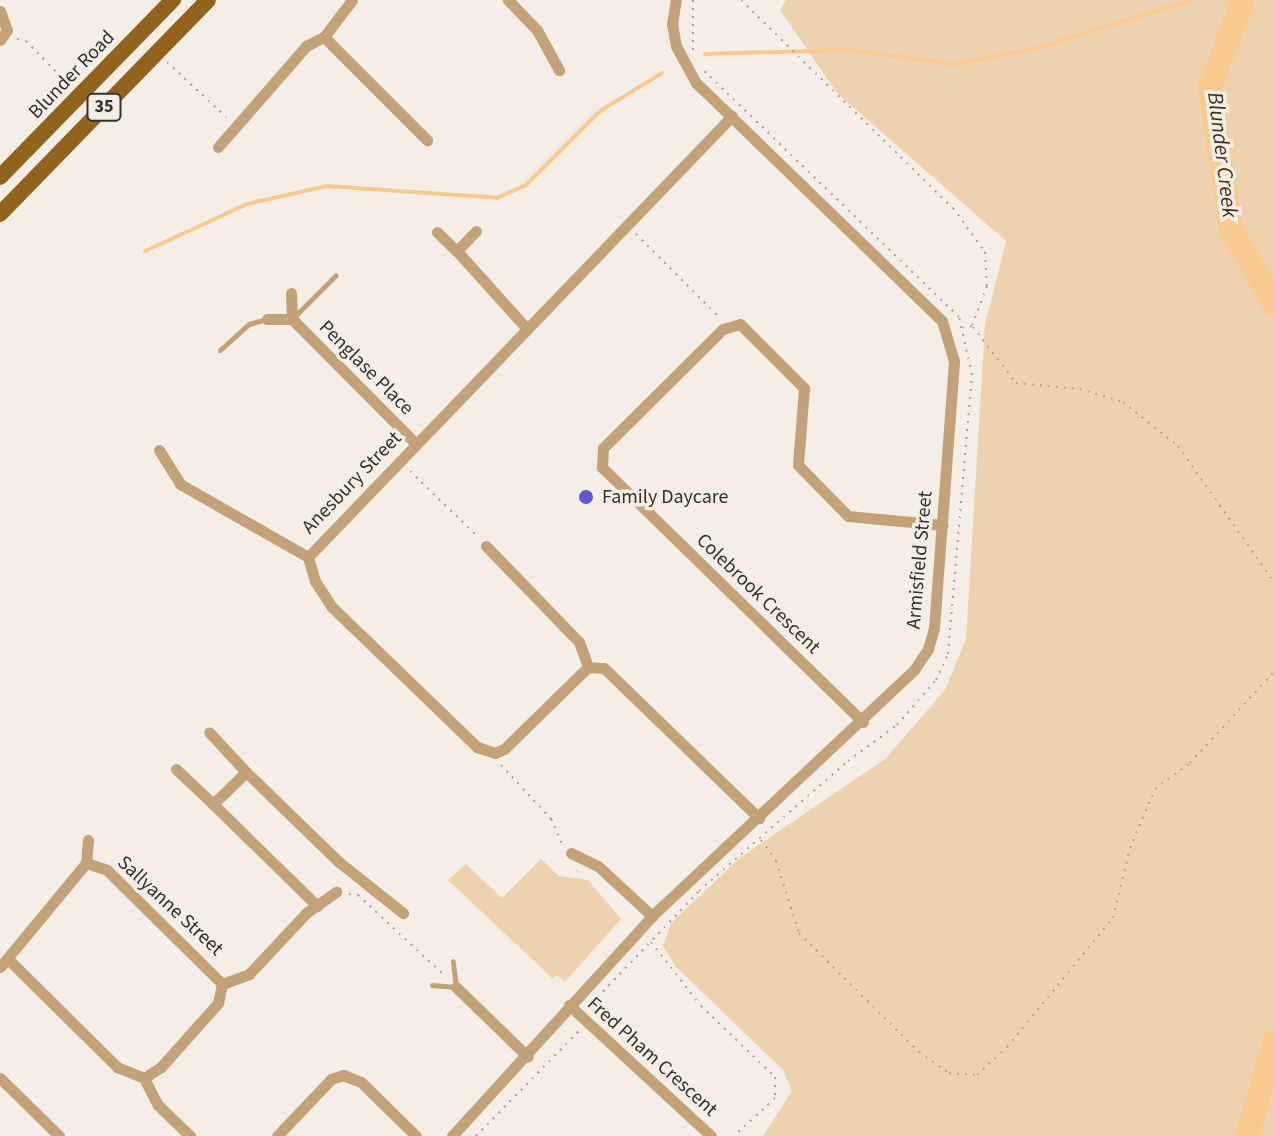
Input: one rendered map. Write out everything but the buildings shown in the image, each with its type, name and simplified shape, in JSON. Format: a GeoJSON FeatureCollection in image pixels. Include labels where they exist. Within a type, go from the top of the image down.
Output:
{"type":"FeatureCollection","features":[{"type":"Feature","properties":{"kind":"main road","name":"Blunder Road"},"geometry":{"type":"LineString","coordinates":[[0,177],[173,0]]}},
{"type":"Feature","properties":{"kind":"main road","name":"35"},"geometry":{"type":"LineString","coordinates":[[0,214],[208,0]]}},
{"type":"Feature","properties":{"kind":"street"},"geometry":{"type":"LineString","coordinates":[[218,147],[306,46],[324,37],[352,0]]}},
{"type":"Feature","properties":{"kind":"street"},"geometry":{"type":"LineString","coordinates":[[508,0],[537,30],[559,70]]}},
{"type":"Feature","properties":{"kind":"street","name":"Armisfield Street"},"geometry":{"type":"LineString","coordinates":[[452,1136],[528,1057],[569,1005],[652,916],[863,722],[928,649],[943,525],[954,361],[942,321],[687,71],[672,24],[676,0]]}},
{"type":"Feature","properties":{"kind":"street"},"geometry":{"type":"LineString","coordinates":[[0,11],[7,23],[0,39]]}},
{"type":"Feature","properties":{"kind":"street"},"geometry":{"type":"LineString","coordinates":[[324,37],[427,140]]}},
{"type":"Feature","properties":{"kind":"street","name":"Anesbury Street"},"geometry":{"type":"LineString","coordinates":[[495,753],[477,747],[332,607],[315,581],[308,557],[732,116]]}},
{"type":"Feature","properties":{"kind":"street"},"geometry":{"type":"LineString","coordinates":[[457,251],[476,231]]}},
{"type":"Feature","properties":{"kind":"street"},"geometry":{"type":"LineString","coordinates":[[437,232],[527,329]]}},
{"type":"Feature","properties":{"kind":"street","name":"Penglase Place"},"geometry":{"type":"LineString","coordinates":[[291,293],[292,319],[415,443]]}},
{"type":"Feature","properties":{"kind":"street","name":"Penglase Place"},"geometry":{"type":"LineString","coordinates":[[267,319],[292,319]]}},
{"type":"Feature","properties":{"kind":"street"},"geometry":{"type":"LineString","coordinates":[[723,329],[740,324],[804,388],[798,465],[848,516],[943,525]]}},
{"type":"Feature","properties":{"kind":"street","name":"Colebrook Crescent"},"geometry":{"type":"LineString","coordinates":[[723,329],[603,448],[602,467],[863,722]]}},
{"type":"Feature","properties":{"kind":"street"},"geometry":{"type":"LineString","coordinates":[[159,450],[180,484],[308,557]]}},
{"type":"Feature","properties":{"kind":"street"},"geometry":{"type":"LineString","coordinates":[[486,546],[579,642],[588,667]]}},
{"type":"Feature","properties":{"kind":"street"},"geometry":{"type":"LineString","coordinates":[[495,753],[588,667],[604,668],[759,818]]}},
{"type":"Feature","properties":{"kind":"street"},"geometry":{"type":"LineString","coordinates":[[209,732],[339,862],[403,913]]}},
{"type":"Feature","properties":{"kind":"street"},"geometry":{"type":"LineString","coordinates":[[176,769],[317,906]]}},
{"type":"Feature","properties":{"kind":"street"},"geometry":{"type":"LineString","coordinates":[[213,804],[246,772]]}},
{"type":"Feature","properties":{"kind":"street"},"geometry":{"type":"LineString","coordinates":[[88,840],[86,863],[5,964],[117,1067],[144,1078],[158,1105],[190,1136]]}},
{"type":"Feature","properties":{"kind":"street"},"geometry":{"type":"LineString","coordinates":[[571,853],[598,866],[652,916]]}},
{"type":"Feature","properties":{"kind":"street","name":"Sallyanne Street"},"geometry":{"type":"LineString","coordinates":[[86,863],[107,870],[222,984]]}},
{"type":"Feature","properties":{"kind":"street"},"geometry":{"type":"LineString","coordinates":[[144,1078],[161,1067],[218,1003],[222,984],[249,974],[317,906],[336,892]]}},
{"type":"Feature","properties":{"kind":"street"},"geometry":{"type":"LineString","coordinates":[[456,987],[528,1057]]}},
{"type":"Feature","properties":{"kind":"street","name":"Fred Pham Crescent"},"geometry":{"type":"LineString","coordinates":[[569,1005],[711,1136]]}},
{"type":"Feature","properties":{"kind":"street"},"geometry":{"type":"LineString","coordinates":[[277,1136],[331,1079],[343,1075],[361,1082],[416,1136]]}},
{"type":"Feature","properties":{"kind":"street"},"geometry":{"type":"LineString","coordinates":[[0,1078],[59,1136]]}},
{"type":"Feature","properties":{"kind":"lane"},"geometry":{"type":"LineString","coordinates":[[292,319],[336,275]]}},
{"type":"Feature","properties":{"kind":"lane"},"geometry":{"type":"LineString","coordinates":[[220,350],[249,324],[267,319]]}},
{"type":"Feature","properties":{"kind":"lane"},"geometry":{"type":"LineString","coordinates":[[432,985],[456,987],[453,961]]}},
{"type":"Feature","properties":{"kind":"path"},"geometry":{"type":"LineString","coordinates":[[476,1136],[587,1022],[592,1003],[650,941],[848,761],[897,725],[945,664],[972,375],[963,328],[946,300],[701,67],[690,37],[693,0]]}},
{"type":"Feature","properties":{"kind":"path"},"geometry":{"type":"LineString","coordinates":[[741,0],[953,208],[985,252],[987,286],[972,326]]}},
{"type":"Feature","properties":{"kind":"path"},"geometry":{"type":"LineString","coordinates":[[0,39],[26,41],[66,82]]}},
{"type":"Feature","properties":{"kind":"path"},"geometry":{"type":"LineString","coordinates":[[157,53],[235,125]]}},
{"type":"Feature","properties":{"kind":"path"},"geometry":{"type":"LineString","coordinates":[[628,226],[718,312],[723,329]]}},
{"type":"Feature","properties":{"kind":"path"},"geometry":{"type":"LineString","coordinates":[[963,328],[972,326]]}},
{"type":"Feature","properties":{"kind":"path"},"geometry":{"type":"LineString","coordinates":[[972,326],[1016,383],[1080,389],[1123,402],[1178,446],[1274,582]]}},
{"type":"Feature","properties":{"kind":"path"},"geometry":{"type":"LineString","coordinates":[[400,462],[486,546]]}},
{"type":"Feature","properties":{"kind":"path"},"geometry":{"type":"LineString","coordinates":[[761,840],[776,861],[799,933],[919,1052],[949,1073],[977,1075],[1007,1047],[1113,918],[1130,848],[1155,789],[1190,763],[1274,672]]}},
{"type":"Feature","properties":{"kind":"path"},"geometry":{"type":"LineString","coordinates":[[495,753],[505,772],[551,819],[559,841],[571,853]]}},
{"type":"Feature","properties":{"kind":"path"},"geometry":{"type":"LineString","coordinates":[[336,892],[358,895],[456,987]]}},
{"type":"Feature","properties":{"kind":"path"},"geometry":{"type":"LineString","coordinates":[[650,941],[701,1006],[775,1077],[775,1098],[734,1136]]}},
{"type":"Feature","properties":{"kind":"path"},"geometry":{"type":"LineString","coordinates":[[743,1136],[744,1128]]}},
{"type":"Feature","properties":{"kind":"shaded area"},"geometry":{"type":"Polygon","coordinates":[[[786,0],[1274,0],[1274,1136],[763,1136],[792,1091],[783,1070],[676,967],[663,946],[671,923],[741,857],[885,759],[945,690],[966,639],[985,324],[1006,241],[837,93],[780,10],[786,0]]]}},
{"type":"Feature","properties":{"kind":"shaded area"},"geometry":{"type":"Polygon","coordinates":[[[541,859],[559,876],[588,880],[621,919],[565,982],[557,975],[553,979],[448,880],[466,864],[502,898],[541,859]]]}},
{"type":"Feature","properties":{"kind":"waterway"},"geometry":{"type":"LineString","coordinates":[[705,54],[847,50],[955,64],[1037,48],[1191,0]]}},
{"type":"Feature","properties":{"kind":"waterway","name":"Blunder Creek"},"geometry":{"type":"LineString","coordinates":[[1243,0],[1210,87],[1231,230],[1274,303]]}},
{"type":"Feature","properties":{"kind":"waterway"},"geometry":{"type":"LineString","coordinates":[[145,251],[247,204],[327,186],[497,198],[526,185],[600,111],[662,73]]}},
{"type":"Feature","properties":{"kind":"waterway","name":"Blunder Creek"},"geometry":{"type":"LineString","coordinates":[[1247,1136],[1274,1043]]}},
{"type":"Feature","properties":{"kind":"place","name":"Family Daycare"},"geometry":{"type":"Point","coordinates":[586,497]}}]}
